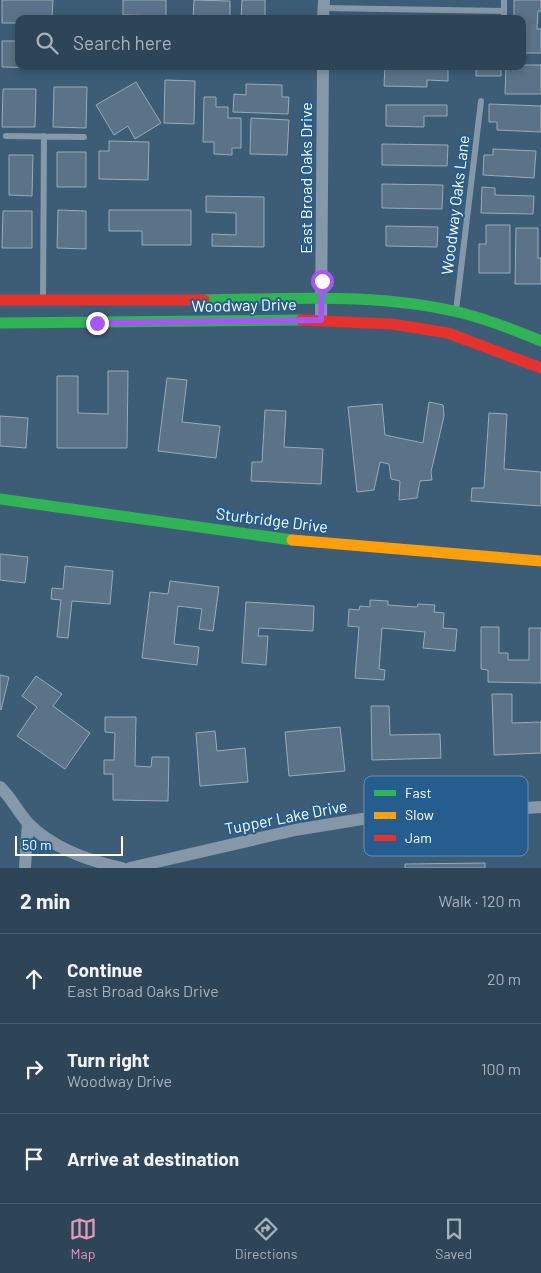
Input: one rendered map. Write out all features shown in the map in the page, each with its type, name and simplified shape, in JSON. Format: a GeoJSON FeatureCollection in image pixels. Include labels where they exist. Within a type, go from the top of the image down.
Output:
{"type":"FeatureCollection","features":[{"type":"Feature","properties":{"kind":"main road","name":"Woodway Drive"},"geometry":{"type":"LineString","coordinates":[[0,300],[97,301],[322,298],[400,303],[456,312],[491,322],[541,341]]}},
{"type":"Feature","properties":{"kind":"main road"},"geometry":{"type":"LineString","coordinates":[[97,301],[97,323]]}},
{"type":"Feature","properties":{"kind":"main road","name":"Woodway Drive"},"geometry":{"type":"LineString","coordinates":[[0,323],[321,320],[392,324],[448,333],[541,368]]}},
{"type":"Feature","properties":{"kind":"main road","name":"Sturbridge Drive"},"geometry":{"type":"LineString","coordinates":[[0,499],[308,542],[541,561]]}},
{"type":"Feature","properties":{"kind":"street","name":"East Broad Oaks Drive"},"geometry":{"type":"LineString","coordinates":[[321,320],[323,70]]}},
{"type":"Feature","properties":{"kind":"street"},"geometry":{"type":"LineString","coordinates":[[0,788],[9,796],[28,823],[56,844],[95,862],[122,868]]}},
{"type":"Feature","properties":{"kind":"street","name":"Tupper Lake Drive"},"geometry":{"type":"LineString","coordinates":[[528,808],[541,807]]}},
{"type":"Feature","properties":{"kind":"street","name":"Tupper Lake Drive"},"geometry":{"type":"LineString","coordinates":[[130,868],[285,832],[364,819]]}},
{"type":"Feature","properties":{"kind":"street"},"geometry":{"type":"LineString","coordinates":[[25,868],[28,823]]}},
{"type":"Feature","properties":{"kind":"lane"},"geometry":{"type":"LineString","coordinates":[[504,0],[504,15]]}},
{"type":"Feature","properties":{"kind":"lane"},"geometry":{"type":"LineString","coordinates":[[323,9],[504,11]]}},
{"type":"Feature","properties":{"kind":"lane","name":"Woodway Oaks Lane"},"geometry":{"type":"LineString","coordinates":[[456,312],[481,102]]}},
{"type":"Feature","properties":{"kind":"lane"},"geometry":{"type":"LineString","coordinates":[[6,136],[84,137]]}},
{"type":"Feature","properties":{"kind":"lane"},"geometry":{"type":"LineString","coordinates":[[43,300],[44,136]]}},
{"type":"Feature","properties":{"kind":"building"},"geometry":{"type":"Polygon","coordinates":[[[2,0],[53,0],[52,15],[15,15],[15,23],[2,23],[2,0]]]}},
{"type":"Feature","properties":{"kind":"building"},"geometry":{"type":"Polygon","coordinates":[[[123,0],[166,0],[166,15],[123,15],[123,0]]]}},
{"type":"Feature","properties":{"kind":"building"},"geometry":{"type":"Polygon","coordinates":[[[194,0],[230,1],[230,15],[193,15],[194,0]]]}},
{"type":"Feature","properties":{"kind":"building"},"geometry":{"type":"Polygon","coordinates":[[[242,0],[265,0],[265,15],[241,15],[242,0]]]}},
{"type":"Feature","properties":{"kind":"building"},"geometry":{"type":"Polygon","coordinates":[[[514,0],[541,0],[541,11],[538,11],[537,29],[541,29],[541,53],[526,53],[526,15],[514,15],[514,0]]]}},
{"type":"Feature","properties":{"kind":"building"},"geometry":{"type":"Polygon","coordinates":[[[2,41],[15,41],[15,67],[2,67],[2,41]]]}},
{"type":"Feature","properties":{"kind":"building"},"geometry":{"type":"Polygon","coordinates":[[[526,65],[541,65],[541,94],[505,94],[506,70],[526,70],[526,65]]]}},
{"type":"Feature","properties":{"kind":"building"},"geometry":{"type":"Polygon","coordinates":[[[385,70],[448,70],[448,81],[427,80],[427,87],[384,86],[385,70]]]}},
{"type":"Feature","properties":{"kind":"building"},"geometry":{"type":"Polygon","coordinates":[[[476,70],[501,70],[501,76],[476,76],[476,70]]]}},
{"type":"Feature","properties":{"kind":"building"},"geometry":{"type":"Polygon","coordinates":[[[165,80],[195,81],[194,124],[164,123],[165,80]]]}},
{"type":"Feature","properties":{"kind":"building"},"geometry":{"type":"Polygon","coordinates":[[[136,82],[161,123],[135,139],[128,126],[114,135],[96,105],[136,82]]]}},
{"type":"Feature","properties":{"kind":"building"},"geometry":{"type":"Polygon","coordinates":[[[246,84],[282,85],[282,97],[289,97],[288,114],[233,112],[234,94],[246,95],[246,84]]]}},
{"type":"Feature","properties":{"kind":"building"},"geometry":{"type":"Polygon","coordinates":[[[54,87],[87,87],[86,128],[53,127],[54,87]]]}},
{"type":"Feature","properties":{"kind":"building"},"geometry":{"type":"Polygon","coordinates":[[[3,89],[36,89],[35,127],[2,127],[3,89]]]}},
{"type":"Feature","properties":{"kind":"building"},"geometry":{"type":"Polygon","coordinates":[[[204,97],[216,97],[216,107],[228,107],[228,118],[241,118],[241,148],[232,148],[232,155],[214,154],[214,142],[203,142],[204,97]]]}},
{"type":"Feature","properties":{"kind":"building"},"geometry":{"type":"Polygon","coordinates":[[[489,104],[541,106],[541,132],[497,130],[497,122],[489,122],[489,104]]]}},
{"type":"Feature","properties":{"kind":"building"},"geometry":{"type":"Polygon","coordinates":[[[386,105],[447,105],[447,116],[424,116],[424,127],[386,126],[386,105]]]}},
{"type":"Feature","properties":{"kind":"building"},"geometry":{"type":"Polygon","coordinates":[[[251,118],[289,120],[287,155],[250,154],[251,118]]]}},
{"type":"Feature","properties":{"kind":"building"},"geometry":{"type":"Polygon","coordinates":[[[109,141],[149,142],[148,180],[99,179],[99,151],[109,151],[109,141]]]}},
{"type":"Feature","properties":{"kind":"building"},"geometry":{"type":"Polygon","coordinates":[[[382,144],[448,145],[447,166],[382,165],[382,144]]]}},
{"type":"Feature","properties":{"kind":"building"},"geometry":{"type":"Polygon","coordinates":[[[493,149],[536,151],[534,178],[483,175],[484,155],[493,155],[493,149]]]}},
{"type":"Feature","properties":{"kind":"building"},"geometry":{"type":"Polygon","coordinates":[[[57,152],[86,152],[86,187],[57,187],[57,152]]]}},
{"type":"Feature","properties":{"kind":"building"},"geometry":{"type":"Polygon","coordinates":[[[9,155],[33,155],[32,196],[9,195],[9,155]]]}},
{"type":"Feature","properties":{"kind":"building"},"geometry":{"type":"Polygon","coordinates":[[[382,184],[443,185],[442,209],[382,208],[382,184]]]}},
{"type":"Feature","properties":{"kind":"building"},"geometry":{"type":"Polygon","coordinates":[[[482,187],[495,188],[495,195],[534,196],[533,214],[481,213],[482,187]]]}},
{"type":"Feature","properties":{"kind":"building"},"geometry":{"type":"Polygon","coordinates":[[[206,196],[264,197],[264,247],[212,246],[212,234],[236,235],[236,213],[206,212],[206,196]]]}},
{"type":"Feature","properties":{"kind":"building"},"geometry":{"type":"Polygon","coordinates":[[[58,210],[86,211],[86,249],[57,248],[58,210]]]}},
{"type":"Feature","properties":{"kind":"building"},"geometry":{"type":"Polygon","coordinates":[[[109,210],[191,210],[191,245],[142,245],[142,231],[109,231],[109,210]]]}},
{"type":"Feature","properties":{"kind":"building"},"geometry":{"type":"Polygon","coordinates":[[[3,211],[32,211],[32,248],[2,248],[3,211]]]}},
{"type":"Feature","properties":{"kind":"building"},"geometry":{"type":"Polygon","coordinates":[[[486,225],[510,225],[510,273],[479,273],[479,244],[486,244],[486,225]]]}},
{"type":"Feature","properties":{"kind":"building"},"geometry":{"type":"Polygon","coordinates":[[[386,226],[438,227],[437,247],[386,246],[386,226]]]}},
{"type":"Feature","properties":{"kind":"building"},"geometry":{"type":"Polygon","coordinates":[[[516,228],[538,228],[538,258],[541,258],[541,284],[515,284],[516,228]]]}},
{"type":"Feature","properties":{"kind":"building"},"geometry":{"type":"Polygon","coordinates":[[[108,371],[128,371],[127,448],[57,448],[57,376],[78,376],[78,413],[108,414],[108,371]]]}},
{"type":"Feature","properties":{"kind":"building"},"geometry":{"type":"Polygon","coordinates":[[[167,378],[187,380],[182,422],[220,426],[216,458],[158,451],[167,378]]]}},
{"type":"Feature","properties":{"kind":"building"},"geometry":{"type":"Polygon","coordinates":[[[429,402],[443,405],[444,416],[431,472],[432,480],[420,481],[417,498],[399,500],[400,481],[391,479],[389,464],[380,462],[374,490],[357,492],[348,407],[382,404],[385,435],[423,443],[429,402]]]}},
{"type":"Feature","properties":{"kind":"building"},"geometry":{"type":"Polygon","coordinates":[[[265,410],[286,411],[284,447],[323,449],[321,484],[251,481],[252,462],[262,462],[265,410]]]}},
{"type":"Feature","properties":{"kind":"building"},"geometry":{"type":"Polygon","coordinates":[[[489,413],[507,414],[504,469],[541,472],[541,506],[471,501],[472,488],[484,488],[489,413]]]}},
{"type":"Feature","properties":{"kind":"building"},"geometry":{"type":"Polygon","coordinates":[[[0,416],[28,418],[26,448],[0,446],[0,416]]]}},
{"type":"Feature","properties":{"kind":"building"},"geometry":{"type":"Polygon","coordinates":[[[0,554],[28,557],[25,583],[0,580],[0,554]]]}},
{"type":"Feature","properties":{"kind":"building"},"geometry":{"type":"Polygon","coordinates":[[[65,566],[113,571],[110,604],[72,601],[68,638],[57,637],[61,600],[51,599],[52,588],[63,589],[65,566]]]}},
{"type":"Feature","properties":{"kind":"building"},"geometry":{"type":"Polygon","coordinates":[[[170,581],[219,587],[213,631],[199,629],[202,609],[178,606],[174,644],[199,647],[197,665],[142,658],[150,592],[168,594],[170,581]]]}},
{"type":"Feature","properties":{"kind":"building"},"geometry":{"type":"Polygon","coordinates":[[[370,600],[388,601],[388,605],[417,607],[418,604],[435,605],[434,612],[444,613],[443,628],[457,629],[455,651],[423,648],[425,632],[382,628],[379,669],[385,670],[384,680],[355,678],[359,627],[348,626],[349,609],[359,610],[360,606],[370,607],[370,600]]]}},
{"type":"Feature","properties":{"kind":"building"},"geometry":{"type":"Polygon","coordinates":[[[246,602],[314,606],[313,631],[259,628],[258,636],[268,636],[266,665],[242,663],[246,602]]]}},
{"type":"Feature","properties":{"kind":"building"},"geometry":{"type":"Polygon","coordinates":[[[481,627],[499,627],[499,653],[508,653],[508,660],[529,660],[529,628],[541,628],[541,683],[488,682],[488,670],[481,669],[481,627]]]}},
{"type":"Feature","properties":{"kind":"building"},"geometry":{"type":"Polygon","coordinates":[[[0,675],[9,677],[1,710],[0,709],[0,675]]]}},
{"type":"Feature","properties":{"kind":"building"},"geometry":{"type":"Polygon","coordinates":[[[36,676],[62,694],[53,706],[90,733],[65,769],[17,736],[37,707],[22,696],[36,676]]]}},
{"type":"Feature","properties":{"kind":"building"},"geometry":{"type":"Polygon","coordinates":[[[492,694],[512,694],[512,723],[541,722],[541,753],[494,755],[492,694]]]}},
{"type":"Feature","properties":{"kind":"building"},"geometry":{"type":"Polygon","coordinates":[[[371,706],[389,706],[390,735],[440,734],[441,758],[372,760],[371,706]]]}},
{"type":"Feature","properties":{"kind":"building"},"geometry":{"type":"Polygon","coordinates":[[[105,717],[136,717],[135,766],[151,767],[152,757],[169,757],[168,801],[113,800],[113,774],[104,774],[104,760],[114,760],[115,733],[105,732],[105,717]]]}},
{"type":"Feature","properties":{"kind":"building"},"geometry":{"type":"Polygon","coordinates":[[[340,727],[345,771],[289,776],[285,732],[340,727]]]}},
{"type":"Feature","properties":{"kind":"building"},"geometry":{"type":"Polygon","coordinates":[[[215,731],[217,751],[245,748],[248,782],[200,786],[196,733],[215,731]]]}},
{"type":"Feature","properties":{"kind":"building"},"geometry":{"type":"Polygon","coordinates":[[[485,863],[485,868],[405,868],[405,864],[485,863]]]}},
{"type":"Feature","properties":{"kind":"traffic: fast"},"geometry":{"type":"LineString","coordinates":[[204,300],[333,298],[398,302],[462,313],[541,341]]}},
{"type":"Feature","properties":{"kind":"traffic: fast"},"geometry":{"type":"LineString","coordinates":[[0,323],[301,320]]}},
{"type":"Feature","properties":{"kind":"traffic: fast"},"geometry":{"type":"LineString","coordinates":[[0,499],[292,540]]}},
{"type":"Feature","properties":{"kind":"traffic: slow"},"geometry":{"type":"LineString","coordinates":[[292,540],[541,561]]}},
{"type":"Feature","properties":{"kind":"traffic: jam"},"geometry":{"type":"LineString","coordinates":[[0,300],[204,300]]}},
{"type":"Feature","properties":{"kind":"traffic: jam"},"geometry":{"type":"LineString","coordinates":[[301,320],[392,324],[448,333],[541,368]]}},
{"type":"Feature","properties":{"kind":"route"},"geometry":{"type":"LineString","coordinates":[[97,323],[321,320],[322,281]]}}]}
